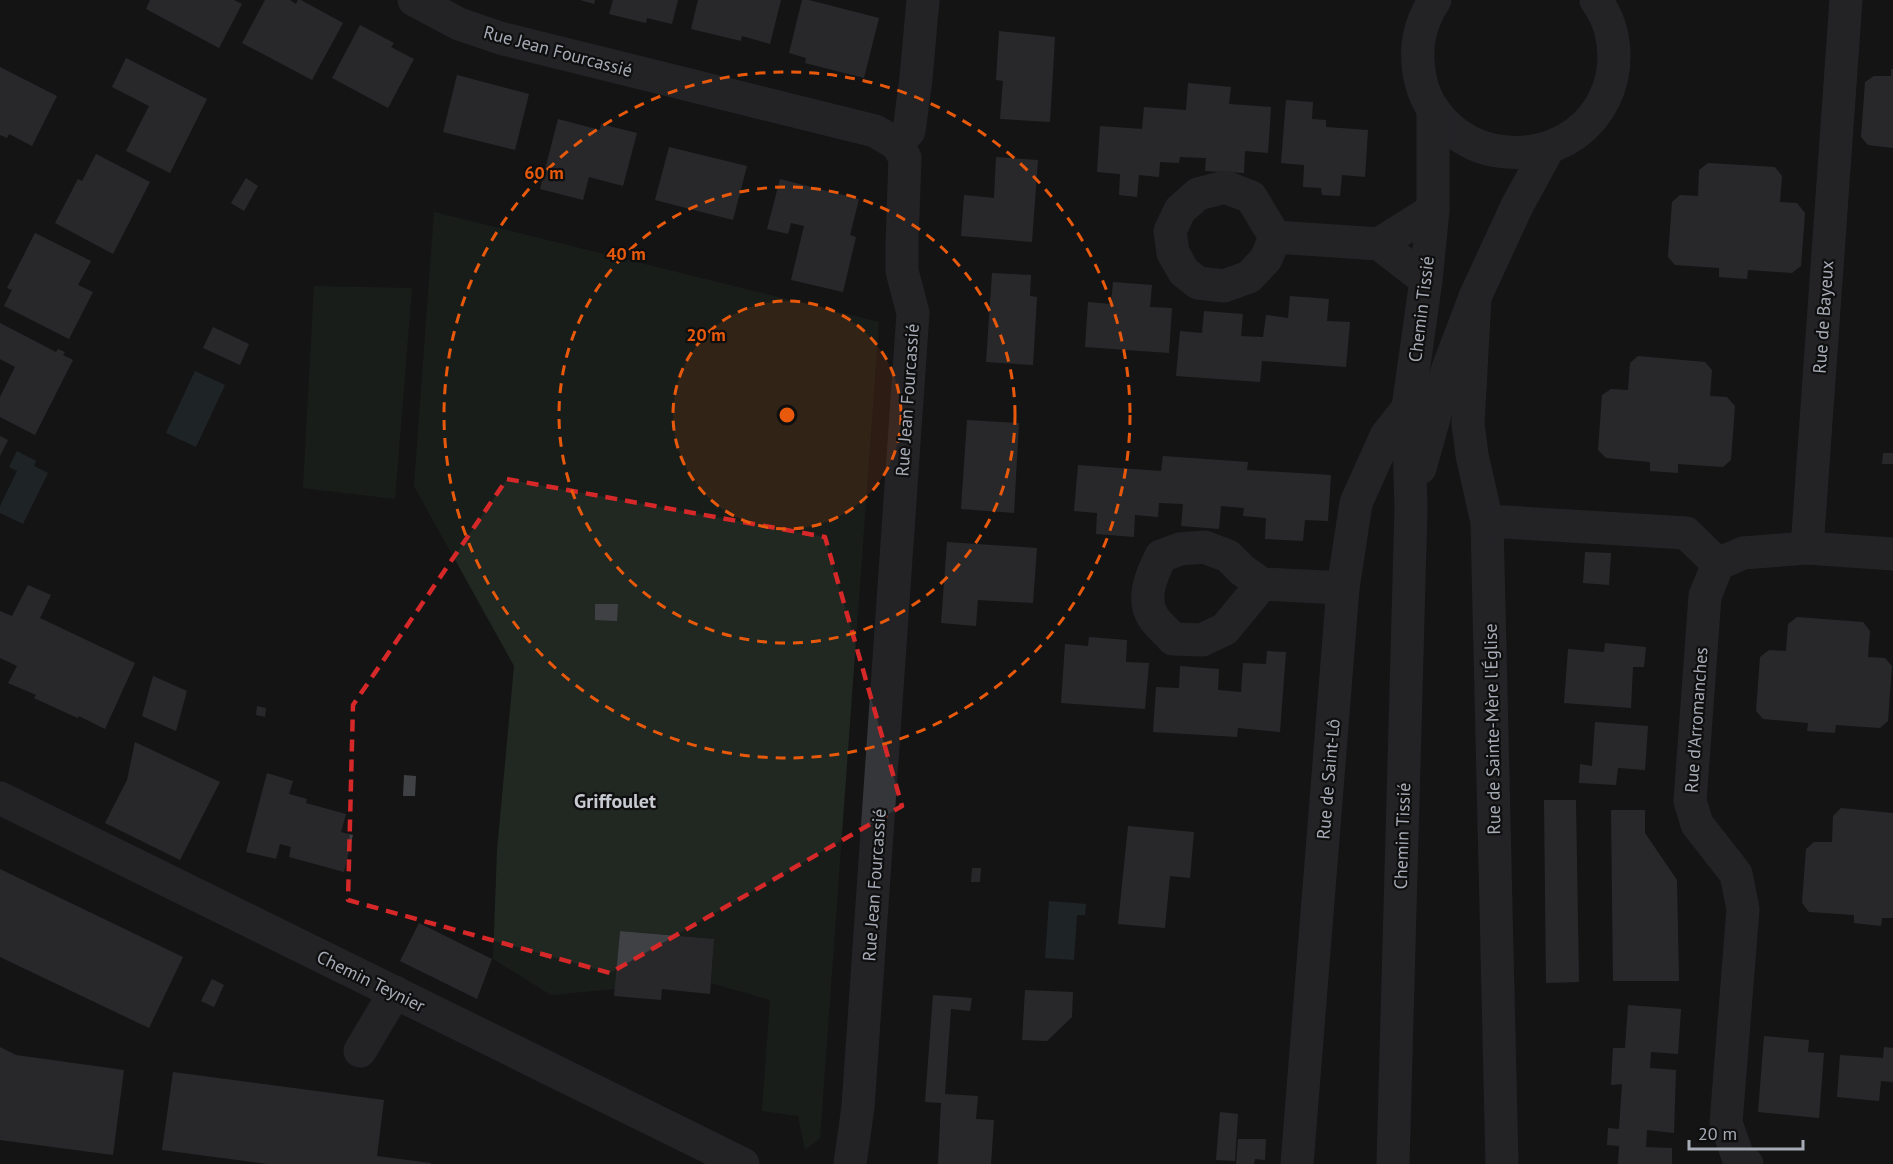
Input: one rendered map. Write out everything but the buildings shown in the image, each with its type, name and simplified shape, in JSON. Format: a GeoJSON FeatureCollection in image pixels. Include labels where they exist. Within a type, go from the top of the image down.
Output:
{"type":"FeatureCollection","features":[{"type":"Feature","properties":{"kind":"street","name":"Rue Jean Fourcassié"},"geometry":{"type":"LineString","coordinates":[[414,0],[462,12],[500,38],[874,131],[897,144],[905,158],[902,271],[913,313],[859,1096],[850,1164]]}},
{"type":"Feature","properties":{"kind":"street"},"geometry":{"type":"LineString","coordinates":[[897,144],[909,130],[923,0]]}},
{"type":"Feature","properties":{"kind":"street"},"geometry":{"type":"LineString","coordinates":[[1435,0],[1422,26],[1417,56],[1423,90],[1433,110],[1449,129],[1469,143],[1491,151],[1524,154],[1548,149],[1583,128],[1596,114],[1608,92],[1614,57],[1605,5]]}},
{"type":"Feature","properties":{"kind":"street","name":"Rue de Bayeux"},"geometry":{"type":"LineString","coordinates":[[1807,548],[1846,0]]}},
{"type":"Feature","properties":{"kind":"street","name":"Chemin Tissié"},"geometry":{"type":"LineString","coordinates":[[1393,1164],[1411,508],[1408,408],[1426,280],[1433,210],[1433,110]]}},
{"type":"Feature","properties":{"kind":"street","name":"Chemin Tissié"},"geometry":{"type":"LineString","coordinates":[[1411,508],[1448,368],[1474,297],[1517,206],[1548,149]]}},
{"type":"Feature","properties":{"kind":"street"},"geometry":{"type":"LineString","coordinates":[[1379,244],[1433,210]]}},
{"type":"Feature","properties":{"kind":"street"},"geometry":{"type":"LineString","coordinates":[[1275,237],[1379,244],[1426,280]]}},
{"type":"Feature","properties":{"kind":"street","name":"Rue de Sainte-Mère l'Église"},"geometry":{"type":"LineString","coordinates":[[1474,297],[1468,424],[1472,455],[1487,522],[1502,1164]]}},
{"type":"Feature","properties":{"kind":"street","name":"Rue de Saint-Lô"},"geometry":{"type":"LineString","coordinates":[[1297,1164],[1343,588],[1356,503],[1386,436],[1408,408]]}},
{"type":"Feature","properties":{"kind":"street"},"geometry":{"type":"LineString","coordinates":[[1487,522],[1686,533],[1718,564],[1743,553],[1807,548],[1893,554]]}},
{"type":"Feature","properties":{"kind":"street","name":"Rue d'Arromanches"},"geometry":{"type":"LineString","coordinates":[[1718,564],[1705,596],[1690,801],[1697,824],[1736,874],[1743,909],[1726,1124],[1738,1157],[1747,1164]]}},
{"type":"Feature","properties":{"kind":"street"},"geometry":{"type":"LineString","coordinates":[[1262,584],[1343,588]]}},
{"type":"Feature","properties":{"kind":"street","name":"Chemin Teynier"},"geometry":{"type":"LineString","coordinates":[[0,798],[743,1164]]}},
{"type":"Feature","properties":{"kind":"street"},"geometry":{"type":"LineString","coordinates":[[360,1051],[395,992]]}},
{"type":"Feature","properties":{"kind":"highlighted area"},"geometry":{"type":"Polygon","coordinates":[[[507,479],[825,537],[902,806],[610,973],[348,900],[353,705],[507,479]]]}},
{"type":"Feature","properties":{"kind":"shaded area"},"geometry":{"type":"Polygon","coordinates":[[[434,212],[879,322],[820,1138],[805,1150],[798,1116],[762,1111],[770,1000],[711,983],[714,939],[620,931],[615,989],[551,995],[493,959],[497,850],[514,666],[414,486],[434,212]]]}},
{"type":"Feature","properties":{"kind":"shaded area"},"geometry":{"type":"Polygon","coordinates":[[[314,286],[412,288],[395,499],[303,488],[314,286]]]}},
{"type":"Feature","properties":{"kind":"shaded area"},"geometry":{"type":"Polygon","coordinates":[[[195,371],[225,385],[196,447],[166,433],[195,371]]]}},
{"type":"Feature","properties":{"kind":"shaded area"},"geometry":{"type":"Polygon","coordinates":[[[17,451],[36,461],[34,466],[48,473],[23,524],[0,513],[0,506],[17,471],[9,467],[17,451]]]}},
{"type":"Feature","properties":{"kind":"shaded area"},"geometry":{"type":"Polygon","coordinates":[[[1049,901],[1086,904],[1085,915],[1077,915],[1074,960],[1045,958],[1049,901]]]}},
{"type":"Feature","properties":{"kind":"district","name":"Griffoulet"},"geometry":{"type":"Point","coordinates":[615,801]}}]}
